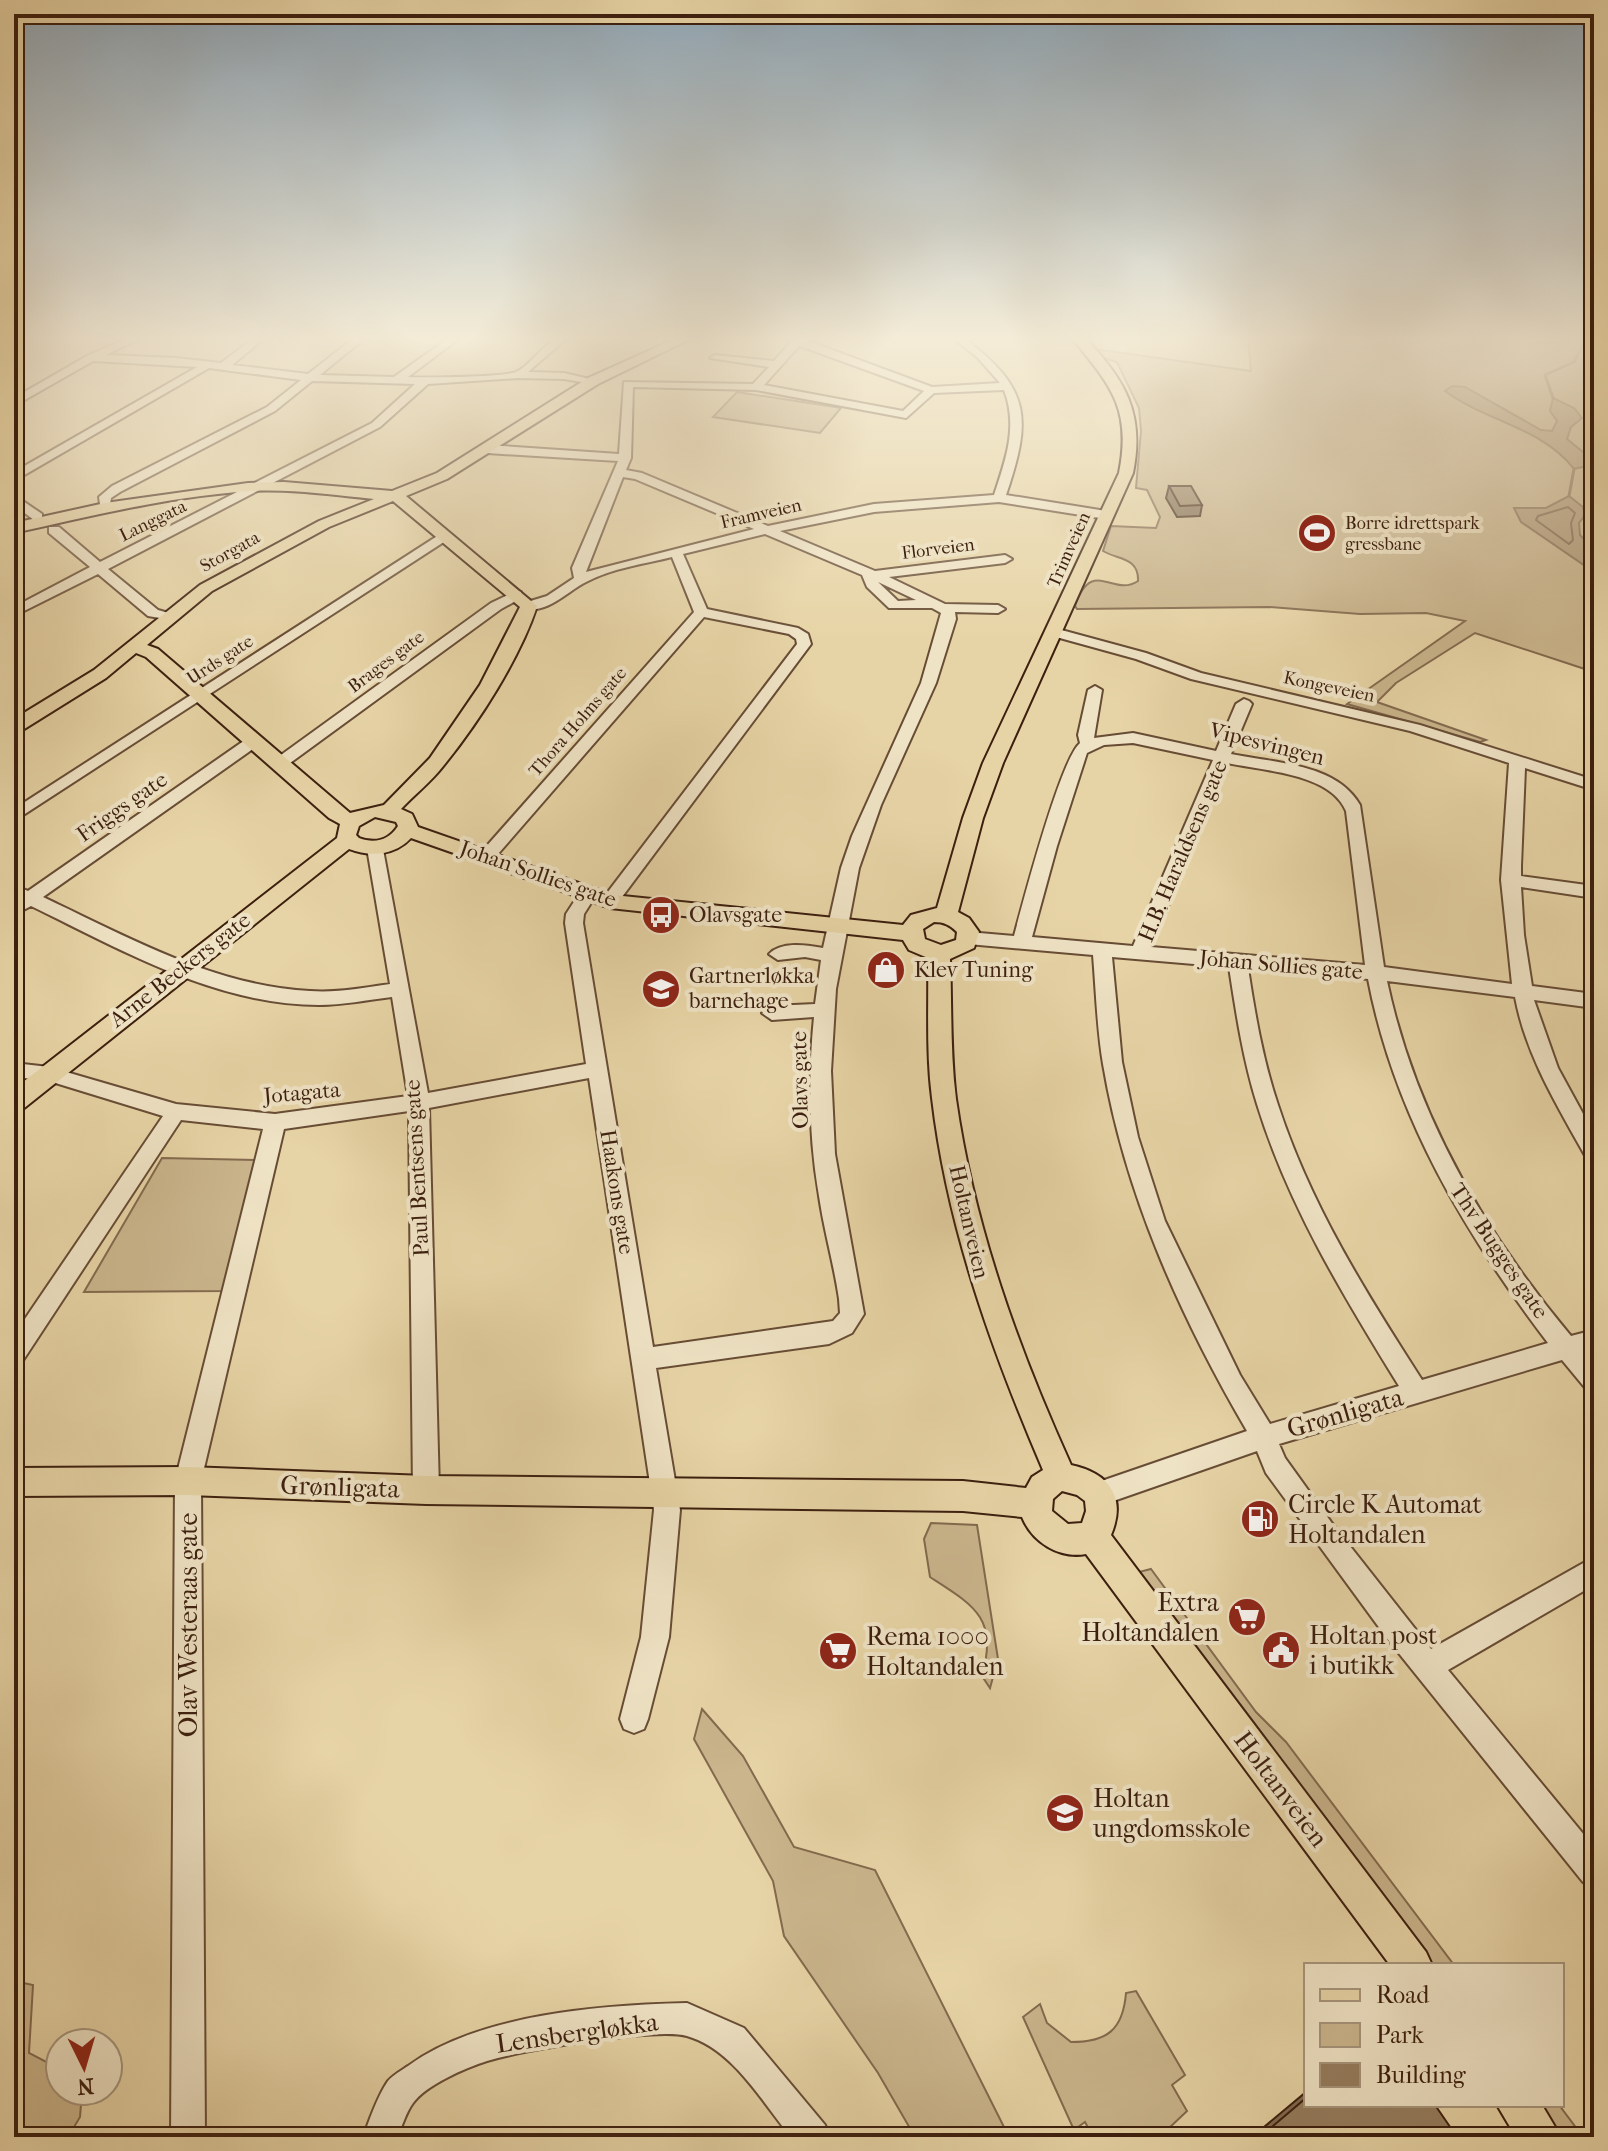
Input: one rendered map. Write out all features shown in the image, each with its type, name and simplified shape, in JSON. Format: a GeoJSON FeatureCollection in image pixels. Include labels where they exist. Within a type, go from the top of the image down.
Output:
{"type":"FeatureCollection","features":[{"type":"Feature","properties":{"kind":"main road","name":"Storgata"},"geometry":{"type":"LineString","coordinates":[[14,727],[71,694],[206,588],[336,519],[442,476],[502,438]]}},
{"type":"Feature","properties":{"kind":"main road","name":"Trimveien"},"geometry":{"type":"LineString","coordinates":[[1054,632],[1128,464],[1132,438]]}},
{"type":"Feature","properties":{"kind":"main road"},"geometry":{"type":"LineString","coordinates":[[14,528],[105,508],[262,486],[395,496],[523,600],[521,627],[453,740],[437,762],[389,811]]}},
{"type":"Feature","properties":{"kind":"main road"},"geometry":{"type":"LineString","coordinates":[[946,915],[973,818],[993,763],[1054,632]]}},
{"type":"Feature","properties":{"kind":"main road"},"geometry":{"type":"LineString","coordinates":[[134,646],[152,653],[280,763],[336,814],[357,846],[376,848],[399,840],[407,830],[405,818],[389,811],[368,813],[350,831]]}},
{"type":"Feature","properties":{"kind":"main road","name":"Johan Sollies gate"},"geometry":{"type":"LineString","coordinates":[[407,830],[610,901],[911,933]]}},
{"type":"Feature","properties":{"kind":"main road","name":"Arne Beckers gate"},"geometry":{"type":"LineString","coordinates":[[14,1102],[322,858],[350,831]]}},
{"type":"Feature","properties":{"kind":"main road"},"geometry":{"type":"LineString","coordinates":[[946,915],[965,926],[968,938],[955,951],[939,953],[919,946],[911,933],[914,923],[925,917],[946,915]]}},
{"type":"Feature","properties":{"kind":"main road","name":"Holtanveien"},"geometry":{"type":"LineString","coordinates":[[939,953],[944,1097],[958,1186],[984,1287],[1061,1477]]}},
{"type":"Feature","properties":{"kind":"main road"},"geometry":{"type":"LineString","coordinates":[[1061,1477],[1085,1482],[1099,1494],[1103,1520],[1092,1536],[1075,1541],[1057,1537],[1038,1518],[1036,1504],[1043,1486],[1061,1477]]}},
{"type":"Feature","properties":{"kind":"main road","name":"Grønligata"},"geometry":{"type":"LineString","coordinates":[[14,1482],[188,1481],[426,1490],[963,1496],[1036,1504]]}},
{"type":"Feature","properties":{"kind":"main road","name":"Holtanveien"},"geometry":{"type":"LineString","coordinates":[[1092,1536],[1412,1963]]}},
{"type":"Feature","properties":{"kind":"main road"},"geometry":{"type":"LineString","coordinates":[[1518,2107],[1541,2137]]}},
{"type":"Feature","properties":{"kind":"street"},"geometry":{"type":"LineString","coordinates":[[14,477],[82,438]]}},
{"type":"Feature","properties":{"kind":"street"},"geometry":{"type":"LineString","coordinates":[[105,508],[107,495],[216,438]]}},
{"type":"Feature","properties":{"kind":"street","name":"Langgata"},"geometry":{"type":"LineString","coordinates":[[14,612],[351,438]]}},
{"type":"Feature","properties":{"kind":"street"},"geometry":{"type":"LineString","coordinates":[[581,579],[579,568],[625,458],[626,438]]}},
{"type":"Feature","properties":{"kind":"street"},"geometry":{"type":"LineString","coordinates":[[999,498],[1015,456],[1018,438]]}},
{"type":"Feature","properties":{"kind":"street"},"geometry":{"type":"LineString","coordinates":[[487,449],[625,458]]}},
{"type":"Feature","properties":{"kind":"street"},"geometry":{"type":"LineString","coordinates":[[619,473],[638,476],[872,574],[872,584],[894,605],[998,609]]}},
{"type":"Feature","properties":{"kind":"street","name":"Framveien"},"geometry":{"type":"LineString","coordinates":[[523,600],[552,599],[581,579],[607,569],[766,530],[874,508],[999,498],[1106,515]]}},
{"type":"Feature","properties":{"kind":"street"},"geometry":{"type":"LineString","coordinates":[[14,499],[38,517]]}},
{"type":"Feature","properties":{"kind":"street"},"geometry":{"type":"LineString","coordinates":[[54,530],[153,613],[167,617]]}},
{"type":"Feature","properties":{"kind":"street","name":"Urds gate"},"geometry":{"type":"LineString","coordinates":[[14,816],[447,536]]}},
{"type":"Feature","properties":{"kind":"street"},"geometry":{"type":"LineString","coordinates":[[610,901],[803,648],[804,641],[799,634],[701,612],[676,552]]}},
{"type":"Feature","properties":{"kind":"street","name":"Florveien"},"geometry":{"type":"LineString","coordinates":[[872,574],[1005,559]]}},
{"type":"Feature","properties":{"kind":"street","name":"Brages gate"},"geometry":{"type":"LineString","coordinates":[[280,763],[496,606],[523,600]]}},
{"type":"Feature","properties":{"kind":"street","name":"Olavs gate"},"geometry":{"type":"LineString","coordinates":[[642,1359],[824,1335],[837,1332],[848,1324],[852,1314],[829,1192],[821,1081],[823,1010],[851,868],[913,720],[946,630],[948,612],[939,606]]}},
{"type":"Feature","properties":{"kind":"street","name":"Thora Holms gate"},"geometry":{"type":"LineString","coordinates":[[485,858],[701,612]]}},
{"type":"Feature","properties":{"kind":"street","name":"Kongeveien"},"geometry":{"type":"LineString","coordinates":[[1054,632],[1141,656],[1196,676],[1415,728],[1594,785]]}},
{"type":"Feature","properties":{"kind":"street"},"geometry":{"type":"LineString","coordinates":[[1022,942],[1035,883],[1080,751],[1088,744],[1086,735],[1095,690]]}},
{"type":"Feature","properties":{"kind":"street","name":"H.B. Haraldsens gate"},"geometry":{"type":"LineString","coordinates":[[1139,953],[1244,704]]}},
{"type":"Feature","properties":{"kind":"street","name":"Vipesvingen"},"geometry":{"type":"LineString","coordinates":[[1088,744],[1133,738],[1224,755],[1324,779],[1335,785],[1350,801],[1378,973]]}},
{"type":"Feature","properties":{"kind":"street","name":"Friggs gate"},"geometry":{"type":"LineString","coordinates":[[19,899],[254,741]]}},
{"type":"Feature","properties":{"kind":"street"},"geometry":{"type":"LineString","coordinates":[[1517,760],[1510,880],[1513,941],[1536,1039],[1555,1082],[1594,1153]]}},
{"type":"Feature","properties":{"kind":"street","name":"Paul Bentsens gate"},"geometry":{"type":"LineString","coordinates":[[376,848],[419,1102],[426,1490]]}},
{"type":"Feature","properties":{"kind":"street"},"geometry":{"type":"LineString","coordinates":[[1510,880],[1594,892]]}},
{"type":"Feature","properties":{"kind":"street","name":"Haakons gate"},"geometry":{"type":"LineString","coordinates":[[587,895],[575,914],[574,923],[665,1493]]}},
{"type":"Feature","properties":{"kind":"street"},"geometry":{"type":"LineString","coordinates":[[19,899],[183,968],[248,989],[295,997],[399,989]]}},
{"type":"Feature","properties":{"kind":"street","name":"Johan Sollies gate"},"geometry":{"type":"LineString","coordinates":[[968,938],[1378,973],[1594,1001]]}},
{"type":"Feature","properties":{"kind":"street"},"geometry":{"type":"LineString","coordinates":[[1102,950],[1112,1062],[1128,1137],[1154,1221],[1199,1319],[1264,1437],[1275,1465],[1322,1531],[1428,1666],[1594,1871]]}},
{"type":"Feature","properties":{"kind":"street"},"geometry":{"type":"LineString","coordinates":[[778,954],[805,951],[832,956]]}},
{"type":"Feature","properties":{"kind":"street"},"geometry":{"type":"LineString","coordinates":[[1237,960],[1251,1047],[1272,1120],[1296,1178],[1356,1298],[1416,1392]]}},
{"type":"Feature","properties":{"kind":"street","name":"Thv Bugges gate"},"geometry":{"type":"LineString","coordinates":[[1378,973],[1394,1049],[1420,1118],[1442,1164],[1469,1213],[1565,1348],[1594,1381]]}},
{"type":"Feature","properties":{"kind":"street"},"geometry":{"type":"LineString","coordinates":[[772,1013],[823,1010]]}},
{"type":"Feature","properties":{"kind":"street","name":"Jotagata"},"geometry":{"type":"LineString","coordinates":[[14,1070],[49,1074],[176,1112],[275,1122],[419,1102],[597,1069]]}},
{"type":"Feature","properties":{"kind":"street"},"geometry":{"type":"LineString","coordinates":[[14,1355],[176,1112]]}},
{"type":"Feature","properties":{"kind":"street","name":"Olav Westeraas gate"},"geometry":{"type":"LineString","coordinates":[[188,2137],[188,1481],[275,1122]]}},
{"type":"Feature","properties":{"kind":"street","name":"Grønligata"},"geometry":{"type":"LineString","coordinates":[[1099,1494],[1264,1437],[1594,1340]]}},
{"type":"Feature","properties":{"kind":"street"},"geometry":{"type":"LineString","coordinates":[[634,1719],[655,1637],[667,1510],[665,1493]]}},
{"type":"Feature","properties":{"kind":"street"},"geometry":{"type":"LineString","coordinates":[[1428,1666],[1594,1570]]}},
{"type":"Feature","properties":{"kind":"street","name":"Lensbergløkka"},"geometry":{"type":"LineString","coordinates":[[380,2137],[401,2091],[435,2066],[487,2045],[582,2027],[687,2019],[732,2040],[813,2137]]}},
{"type":"Feature","properties":{"kind":"green space"},"geometry":{"type":"Polygon","coordinates":[[[1140,438],[1594,438],[1594,672],[1475,633],[1396,683],[1377,702],[1486,740],[1480,742],[1347,704],[1465,621],[1426,613],[1360,614],[1269,607],[1077,609],[1075,606],[1088,583],[1104,581],[1129,585],[1138,581],[1131,563],[1103,551],[1111,526],[1156,528],[1160,517],[1147,490],[1136,488],[1140,438]]]}},
{"type":"Feature","properties":{"kind":"green space"},"geometry":{"type":"Polygon","coordinates":[[[162,1158],[257,1160],[223,1291],[84,1292],[162,1158]]]}},
{"type":"Feature","properties":{"kind":"green space"},"geometry":{"type":"Polygon","coordinates":[[[931,1523],[977,1525],[998,1659],[990,1688],[982,1676],[987,1640],[979,1616],[959,1597],[930,1577],[924,1539],[931,1523]]]}},
{"type":"Feature","properties":{"kind":"green space"},"geometry":{"type":"Polygon","coordinates":[[[1151,1569],[1256,1712],[1286,1742],[1452,1963],[1427,1963],[1135,1573],[1151,1569]]]}},
{"type":"Feature","properties":{"kind":"green space"},"geometry":{"type":"Polygon","coordinates":[[[702,1709],[743,1756],[794,1847],[875,1870],[1009,2137],[915,2137],[878,2073],[784,1936],[773,1881],[694,1739],[702,1709]]]}},
{"type":"Feature","properties":{"kind":"green space"},"geometry":{"type":"Polygon","coordinates":[[[14,1981],[33,1985],[29,2053],[44,2061],[44,2107],[81,2107],[80,2117],[68,2137],[14,2137],[14,1981]]]}},
{"type":"Feature","properties":{"kind":"green space"},"geometry":{"type":"Polygon","coordinates":[[[1136,1991],[1185,2075],[1172,2085],[1187,2111],[1168,2129],[1171,2137],[1093,2137],[1085,2122],[1074,2130],[1023,2017],[1040,2004],[1047,2023],[1071,2042],[1094,2040],[1117,2025],[1126,1993],[1136,1991]]]}},
{"type":"Feature","properties":{"kind":"green space"},"geometry":{"type":"Polygon","coordinates":[[[1534,2107],[1560,2107],[1583,2137],[1557,2137],[1534,2107]]]}},
{"type":"Feature","properties":{"kind":"water"},"geometry":{"type":"Polygon","coordinates":[[[1537,438],[1567,438],[1593,460],[1587,466],[1574,469],[1537,438]]]}},
{"type":"Feature","properties":{"kind":"water"},"geometry":{"type":"Polygon","coordinates":[[[1569,496],[1583,507],[1585,515],[1579,523],[1580,535],[1594,550],[1594,572],[1521,522],[1514,508],[1546,508],[1569,496]]]}},
{"type":"Feature","properties":{"kind":"building"},"geometry":{"type":"Polygon","coordinates":[[[1169,486],[1191,486],[1202,505],[1180,506],[1169,486]]]}},
{"type":"Feature","properties":{"kind":"building"},"geometry":{"type":"Polygon","coordinates":[[[1304,2100],[1304,2107],[1436,2107],[1457,2137],[1260,2137],[1304,2100]]]}},
{"type":"Feature","properties":{"kind":"waterway"},"geometry":{"type":"LineString","coordinates":[[1569,496],[1574,469]]}},
{"type":"Feature","properties":{"kind":"place","name":"Borre idrettspark gressbane"},"geometry":{"type":"Point","coordinates":[1317,533]}},
{"type":"Feature","properties":{"kind":"place","name":"Olavsgate"},"geometry":{"type":"Point","coordinates":[661,915]}},
{"type":"Feature","properties":{"kind":"place","name":"Klev Tuning"},"geometry":{"type":"Point","coordinates":[886,970]}},
{"type":"Feature","properties":{"kind":"place","name":"Gartnerløkka barnehage"},"geometry":{"type":"Point","coordinates":[661,989]}},
{"type":"Feature","properties":{"kind":"place","name":"Circle K Automat Holtandalen"},"geometry":{"type":"Point","coordinates":[1260,1519]}},
{"type":"Feature","properties":{"kind":"place","name":"Extra Holtandalen"},"geometry":{"type":"Point","coordinates":[1247,1617]}},
{"type":"Feature","properties":{"kind":"place","name":"Holtan post i butikk"},"geometry":{"type":"Point","coordinates":[1281,1650]}},
{"type":"Feature","properties":{"kind":"place","name":"Rema 1000 Holtandalen"},"geometry":{"type":"Point","coordinates":[838,1651]}},
{"type":"Feature","properties":{"kind":"place","name":"Holtan ungdomsskole"},"geometry":{"type":"Point","coordinates":[1065,1813]}}]}
